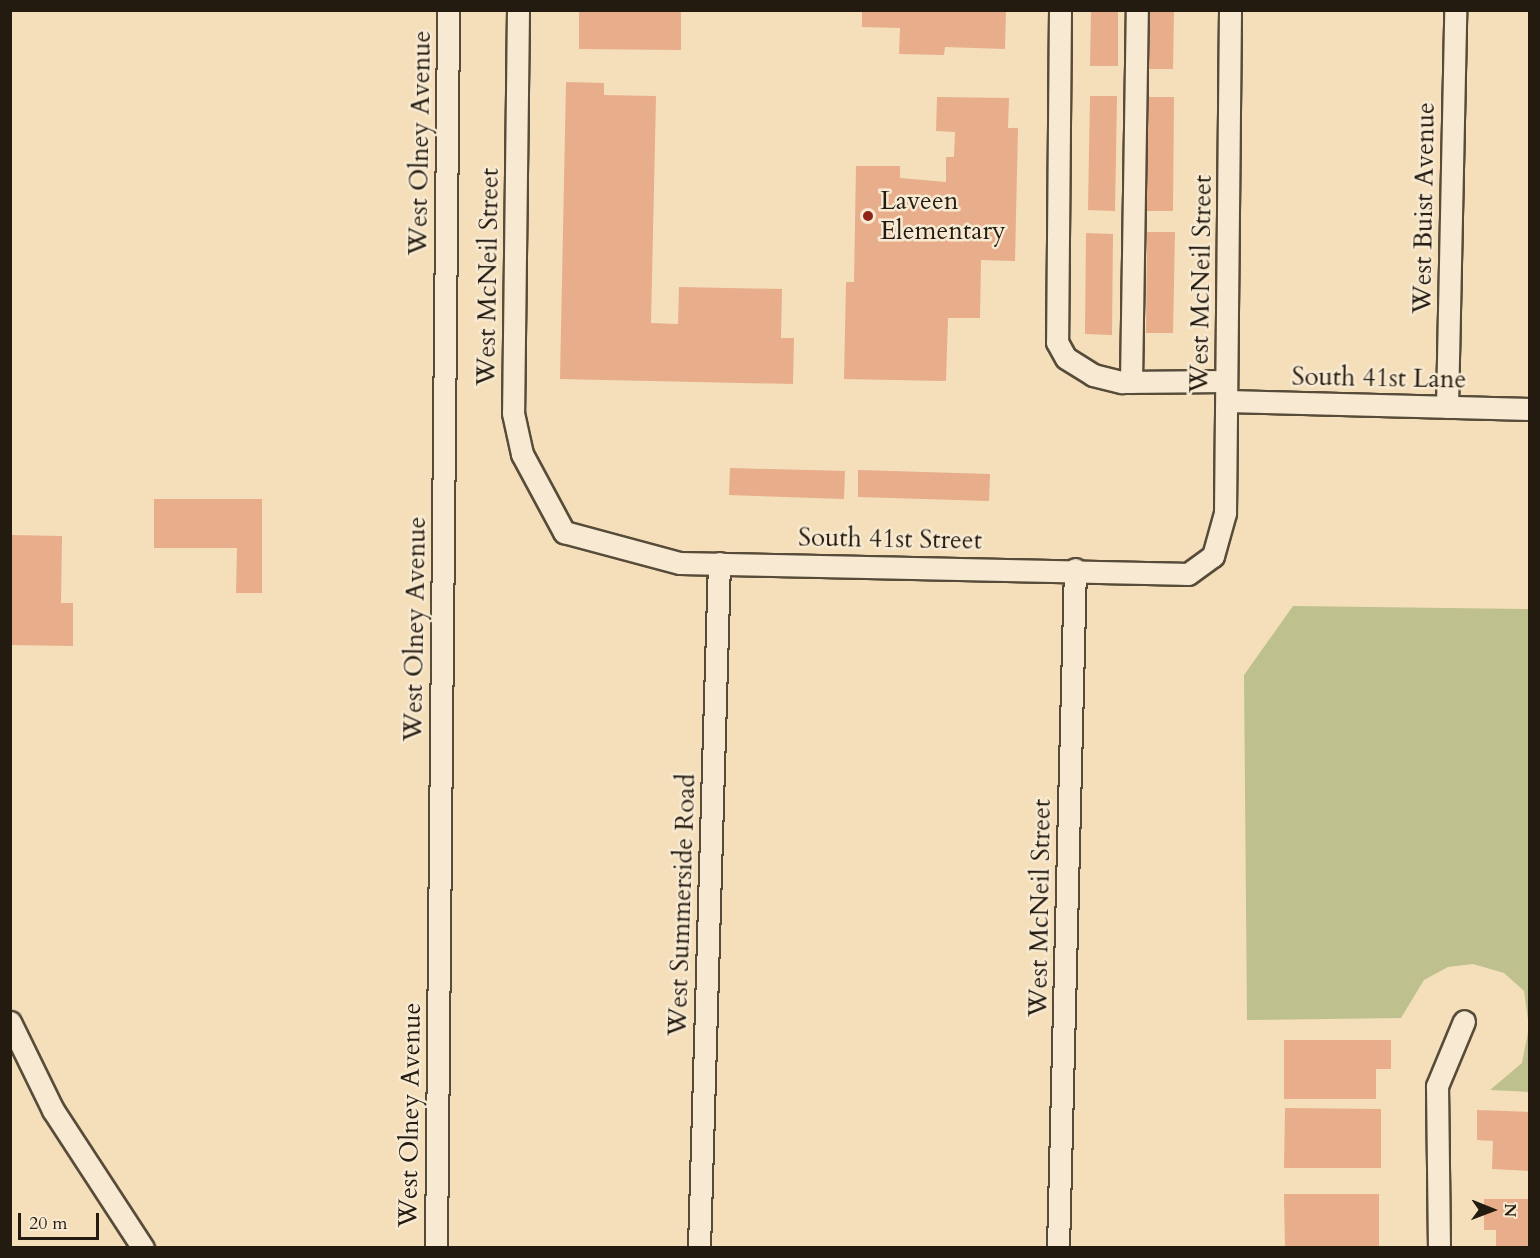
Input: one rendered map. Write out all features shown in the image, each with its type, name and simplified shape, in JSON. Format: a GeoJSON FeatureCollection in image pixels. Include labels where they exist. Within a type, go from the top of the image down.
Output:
{"type":"FeatureCollection","features":[{"type":"Feature","properties":{"kind":"street","name":"West Olney Avenue"},"geometry":{"type":"LineString","coordinates":[[436,1248],[448,10]]}},
{"type":"Feature","properties":{"kind":"street","name":"West McNeil Street"},"geometry":{"type":"LineString","coordinates":[[519,10],[513,413],[522,454],[564,532]]}},
{"type":"Feature","properties":{"kind":"street","name":"South 41st Lane"},"geometry":{"type":"LineString","coordinates":[[1060,10],[1056,342],[1066,358],[1093,375],[1131,382],[1448,407],[1530,409]]}},
{"type":"Feature","properties":{"kind":"street"},"geometry":{"type":"LineString","coordinates":[[1131,382],[1137,10]]}},
{"type":"Feature","properties":{"kind":"street","name":"West McNeil Street"},"geometry":{"type":"LineString","coordinates":[[1213,556],[1225,513],[1230,10]]}},
{"type":"Feature","properties":{"kind":"street","name":"West Buist Avenue"},"geometry":{"type":"LineString","coordinates":[[1448,407],[1455,10]]}},
{"type":"Feature","properties":{"kind":"street","name":"South 41st Street"},"geometry":{"type":"LineString","coordinates":[[564,532],[680,562],[1075,569],[1188,574],[1213,556]]}},
{"type":"Feature","properties":{"kind":"street","name":"West Summerside Road"},"geometry":{"type":"LineString","coordinates":[[699,1248],[719,563]]}},
{"type":"Feature","properties":{"kind":"street","name":"West McNeil Street"},"geometry":{"type":"LineString","coordinates":[[1058,1248],[1075,569]]}},
{"type":"Feature","properties":{"kind":"street"},"geometry":{"type":"LineString","coordinates":[[1439,1248],[1437,1086],[1464,1021]]}},
{"type":"Feature","properties":{"kind":"street"},"geometry":{"type":"LineString","coordinates":[[10,1022],[53,1110],[143,1248]]}},
{"type":"Feature","properties":{"kind":"green space"},"geometry":{"type":"Polygon","coordinates":[[[1293,606],[1529,609],[1529,1027],[1524,991],[1504,973],[1473,964],[1448,967],[1424,980],[1401,1018],[1247,1020],[1244,675],[1293,606]]]}},
{"type":"Feature","properties":{"kind":"green space"},"geometry":{"type":"Polygon","coordinates":[[[1529,1027],[1529,1092],[1490,1090],[1522,1063],[1529,1027]]]}},
{"type":"Feature","properties":{"kind":"building"},"geometry":{"type":"Polygon","coordinates":[[[579,10],[681,10],[681,50],[579,49],[579,10]]]}},
{"type":"Feature","properties":{"kind":"building"},"geometry":{"type":"Polygon","coordinates":[[[862,10],[1006,10],[1005,49],[945,47],[944,55],[899,54],[900,28],[862,27],[862,10]]]}},
{"type":"Feature","properties":{"kind":"building"},"geometry":{"type":"Polygon","coordinates":[[[1091,10],[1118,10],[1118,66],[1090,66],[1091,10]]]}},
{"type":"Feature","properties":{"kind":"building"},"geometry":{"type":"Polygon","coordinates":[[[1147,10],[1174,10],[1173,69],[1146,69],[1147,10]]]}},
{"type":"Feature","properties":{"kind":"building"},"geometry":{"type":"Polygon","coordinates":[[[566,82],[604,83],[604,95],[656,96],[651,323],[678,324],[679,287],[782,289],[781,338],[794,338],[793,384],[560,379],[566,82]]]}},
{"type":"Feature","properties":{"kind":"building"},"geometry":{"type":"Polygon","coordinates":[[[1090,96],[1117,96],[1115,211],[1088,210],[1090,96]]]}},
{"type":"Feature","properties":{"kind":"building"},"geometry":{"type":"Polygon","coordinates":[[[937,97],[1009,98],[1008,128],[1018,128],[1015,261],[981,260],[980,318],[948,318],[946,381],[844,379],[846,282],[854,282],[856,166],[900,166],[900,178],[946,182],[946,157],[954,157],[955,132],[936,131],[937,97]]]}},
{"type":"Feature","properties":{"kind":"building"},"geometry":{"type":"Polygon","coordinates":[[[1147,97],[1174,97],[1173,211],[1145,211],[1147,97]]]}},
{"type":"Feature","properties":{"kind":"building"},"geometry":{"type":"Polygon","coordinates":[[[1147,232],[1175,232],[1173,333],[1146,333],[1147,232]]]}},
{"type":"Feature","properties":{"kind":"building"},"geometry":{"type":"Polygon","coordinates":[[[1086,233],[1113,234],[1112,335],[1085,334],[1086,233]]]}},
{"type":"Feature","properties":{"kind":"building"},"geometry":{"type":"Polygon","coordinates":[[[730,468],[845,471],[844,499],[729,495],[730,468]]]}},
{"type":"Feature","properties":{"kind":"building"},"geometry":{"type":"Polygon","coordinates":[[[858,470],[990,474],[989,501],[858,497],[858,470]]]}},
{"type":"Feature","properties":{"kind":"building"},"geometry":{"type":"Polygon","coordinates":[[[154,499],[262,499],[262,593],[236,593],[237,548],[154,548],[154,499]]]}},
{"type":"Feature","properties":{"kind":"building"},"geometry":{"type":"Polygon","coordinates":[[[10,535],[62,536],[61,603],[73,603],[73,646],[10,645],[10,535]]]}},
{"type":"Feature","properties":{"kind":"building"},"geometry":{"type":"Polygon","coordinates":[[[1284,1040],[1391,1040],[1391,1069],[1376,1069],[1376,1099],[1284,1099],[1284,1040]]]}},
{"type":"Feature","properties":{"kind":"building"},"geometry":{"type":"Polygon","coordinates":[[[1285,1108],[1381,1109],[1381,1168],[1284,1168],[1285,1108]]]}},
{"type":"Feature","properties":{"kind":"building"},"geometry":{"type":"Polygon","coordinates":[[[1477,1110],[1530,1112],[1530,1171],[1492,1169],[1493,1141],[1477,1140],[1477,1110]]]}},
{"type":"Feature","properties":{"kind":"building"},"geometry":{"type":"Polygon","coordinates":[[[1284,1194],[1379,1194],[1379,1248],[1285,1248],[1284,1194]]]}},
{"type":"Feature","properties":{"kind":"building"},"geometry":{"type":"Polygon","coordinates":[[[1484,1199],[1530,1199],[1530,1248],[1496,1248],[1496,1230],[1484,1230],[1484,1199]]]}},
{"type":"Feature","properties":{"kind":"place","name":"Laveen Elementary"},"geometry":{"type":"Point","coordinates":[868,216]}}]}
